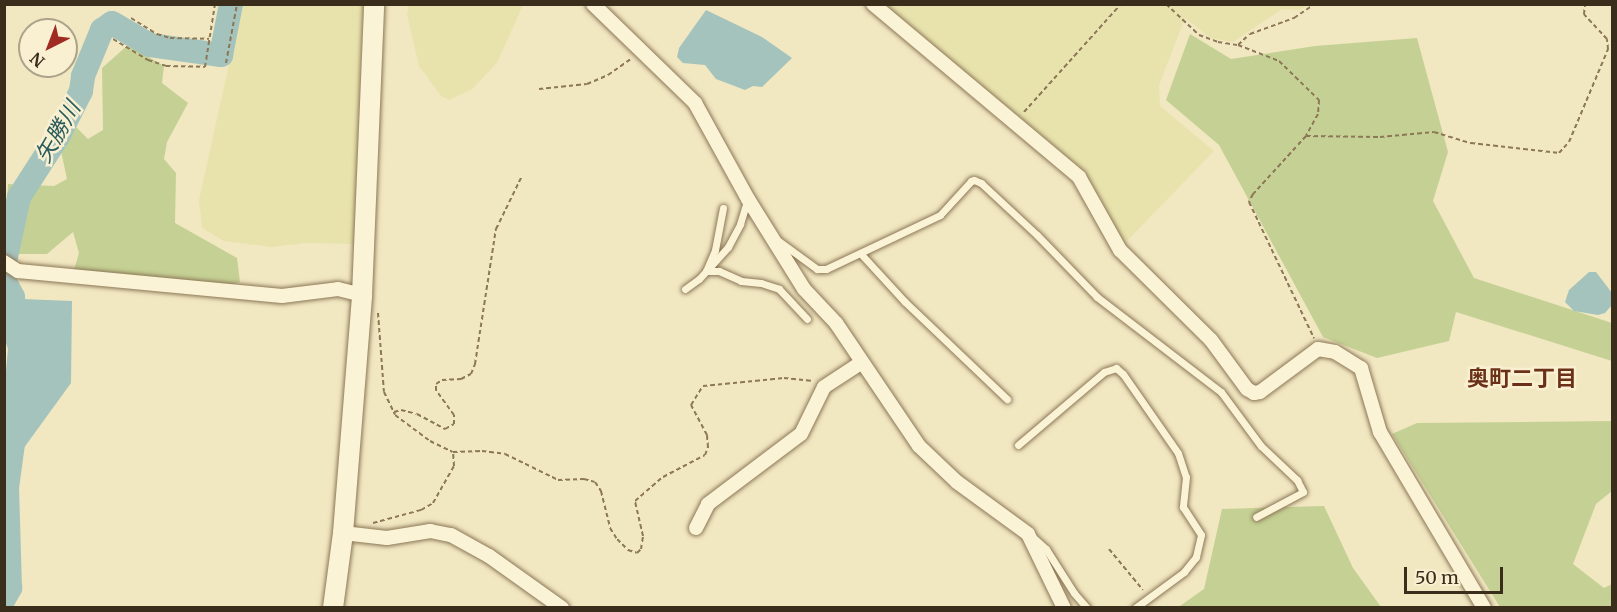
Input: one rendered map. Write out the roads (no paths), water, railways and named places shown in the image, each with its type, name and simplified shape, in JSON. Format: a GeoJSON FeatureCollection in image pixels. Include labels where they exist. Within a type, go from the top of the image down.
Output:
{"type":"FeatureCollection","features":[{"type":"Feature","properties":{"kind":"street"},"geometry":{"type":"LineString","coordinates":[[333,608],[350,534],[374,4]]}},
{"type":"Feature","properties":{"kind":"street"},"geometry":{"type":"LineString","coordinates":[[593,4],[695,103],[748,199],[804,289],[836,322],[919,446],[957,482],[1028,534],[1064,608]]}},
{"type":"Feature","properties":{"kind":"street"},"geometry":{"type":"LineString","coordinates":[[873,4],[1079,177],[1120,250],[1211,340],[1247,389],[1254,393],[1260,392],[1317,349],[1335,352],[1361,368],[1380,432],[1484,608]]}},
{"type":"Feature","properties":{"kind":"street"},"geometry":{"type":"LineString","coordinates":[[4,262],[18,271],[282,296],[338,289],[362,295]]}},
{"type":"Feature","properties":{"kind":"street"},"geometry":{"type":"LineString","coordinates":[[696,528],[708,504],[801,434],[824,387],[862,362]]}},
{"type":"Feature","properties":{"kind":"street"},"geometry":{"type":"LineString","coordinates":[[350,534],[387,538],[430,531],[451,535],[489,556],[562,608]]}},
{"type":"Feature","properties":{"kind":"lane"},"geometry":{"type":"LineString","coordinates":[[769,234],[817,269],[826,269],[940,215],[971,181],[981,183],[1037,235],[1097,297],[1221,392],[1261,446],[1297,480],[1303,492],[1256,517]]}},
{"type":"Feature","properties":{"kind":"lane"},"geometry":{"type":"LineString","coordinates":[[685,289],[706,272],[728,247],[740,224],[748,199]]}},
{"type":"Feature","properties":{"kind":"lane"},"geometry":{"type":"LineString","coordinates":[[706,272],[715,250],[723,208]]}},
{"type":"Feature","properties":{"kind":"lane"},"geometry":{"type":"LineString","coordinates":[[861,254],[905,302],[1007,399]]}},
{"type":"Feature","properties":{"kind":"lane"},"geometry":{"type":"LineString","coordinates":[[706,272],[719,271],[741,281],[761,283],[779,289],[807,319]]}},
{"type":"Feature","properties":{"kind":"lane"},"geometry":{"type":"LineString","coordinates":[[1018,445],[1104,372],[1116,368],[1123,374],[1178,453],[1186,477],[1184,507],[1201,535],[1197,557],[1184,572],[1135,608]]}},
{"type":"Feature","properties":{"kind":"lane"},"geometry":{"type":"LineString","coordinates":[[1028,534],[1046,549],[1074,593],[1087,608]]}},
{"type":"Feature","properties":{"kind":"water"},"geometry":{"type":"Polygon","coordinates":[[[706,10],[762,37],[792,58],[762,87],[753,86],[745,90],[716,79],[705,65],[683,63],[677,57],[679,48],[706,10]]]}},
{"type":"Feature","properties":{"kind":"water"},"geometry":{"type":"Polygon","coordinates":[[[1589,272],[1596,272],[1612,293],[1612,305],[1605,313],[1598,315],[1574,311],[1565,302],[1569,290],[1589,272]]]}},
{"type":"Feature","properties":{"kind":"water"},"geometry":{"type":"Polygon","coordinates":[[[5,294],[22,299],[72,301],[71,383],[10,467],[5,470],[4,392],[8,349],[5,340],[5,294]]]}},
{"type":"Feature","properties":{"kind":"waterway","name":"矢勝川"},"geometry":{"type":"LineString","coordinates":[[4,266],[19,197],[59,135],[81,91],[83,76],[102,30],[112,23],[150,45],[221,55],[231,4]]}},
{"type":"Feature","properties":{"kind":"waterway","name":"矢勝川"},"geometry":{"type":"LineString","coordinates":[[4,280],[13,297],[14,329]]}},
{"type":"Feature","properties":{"kind":"waterway","name":"矢勝川"},"geometry":{"type":"LineString","coordinates":[[4,599],[10,588],[7,488],[14,436]]}},
{"type":"Feature","properties":{"kind":"district","name":"奥町二丁目"},"geometry":{"type":"Point","coordinates":[1522,379]}}]}
